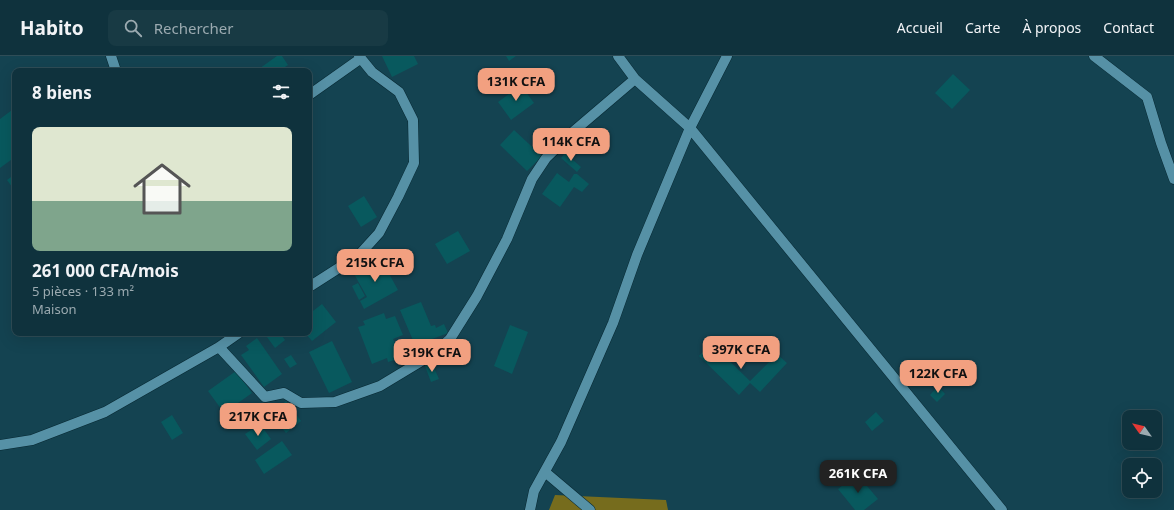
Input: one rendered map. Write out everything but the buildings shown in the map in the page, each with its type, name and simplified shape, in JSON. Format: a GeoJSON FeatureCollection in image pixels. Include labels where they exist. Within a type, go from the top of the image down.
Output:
{"type":"FeatureCollection","features":[{"type":"Feature","properties":{"kind":"street"},"geometry":{"type":"LineString","coordinates":[[111,56],[115,68]]}},
{"type":"Feature","properties":{"kind":"street"},"geometry":{"type":"LineString","coordinates":[[618,56],[635,79],[690,128],[1002,510]]}},
{"type":"Feature","properties":{"kind":"street"},"geometry":{"type":"LineString","coordinates":[[530,510],[534,491],[562,442],[613,323],[637,255],[690,128],[727,56]]}},
{"type":"Feature","properties":{"kind":"street"},"geometry":{"type":"LineString","coordinates":[[1094,56],[1147,97],[1174,179]]}},
{"type":"Feature","properties":{"kind":"street"},"geometry":{"type":"LineString","coordinates":[[312,94],[360,57],[372,72],[399,92],[413,120],[414,162],[379,233],[359,255],[312,285]]}},
{"type":"Feature","properties":{"kind":"street"},"geometry":{"type":"LineString","coordinates":[[219,347],[265,396],[284,393],[301,403],[335,402],[380,386],[433,354],[450,339],[477,296],[507,239],[532,179],[546,158],[574,131],[635,79]]}},
{"type":"Feature","properties":{"kind":"street"},"geometry":{"type":"LineString","coordinates":[[0,445],[32,440],[105,412],[219,347],[235,336]]}},
{"type":"Feature","properties":{"kind":"street"},"geometry":{"type":"LineString","coordinates":[[545,472],[590,510]]}},
{"type":"Feature","properties":{"kind":"shaded area"},"geometry":{"type":"Polygon","coordinates":[[[555,495],[666,500],[668,510],[549,510],[555,495]]]}}]}
